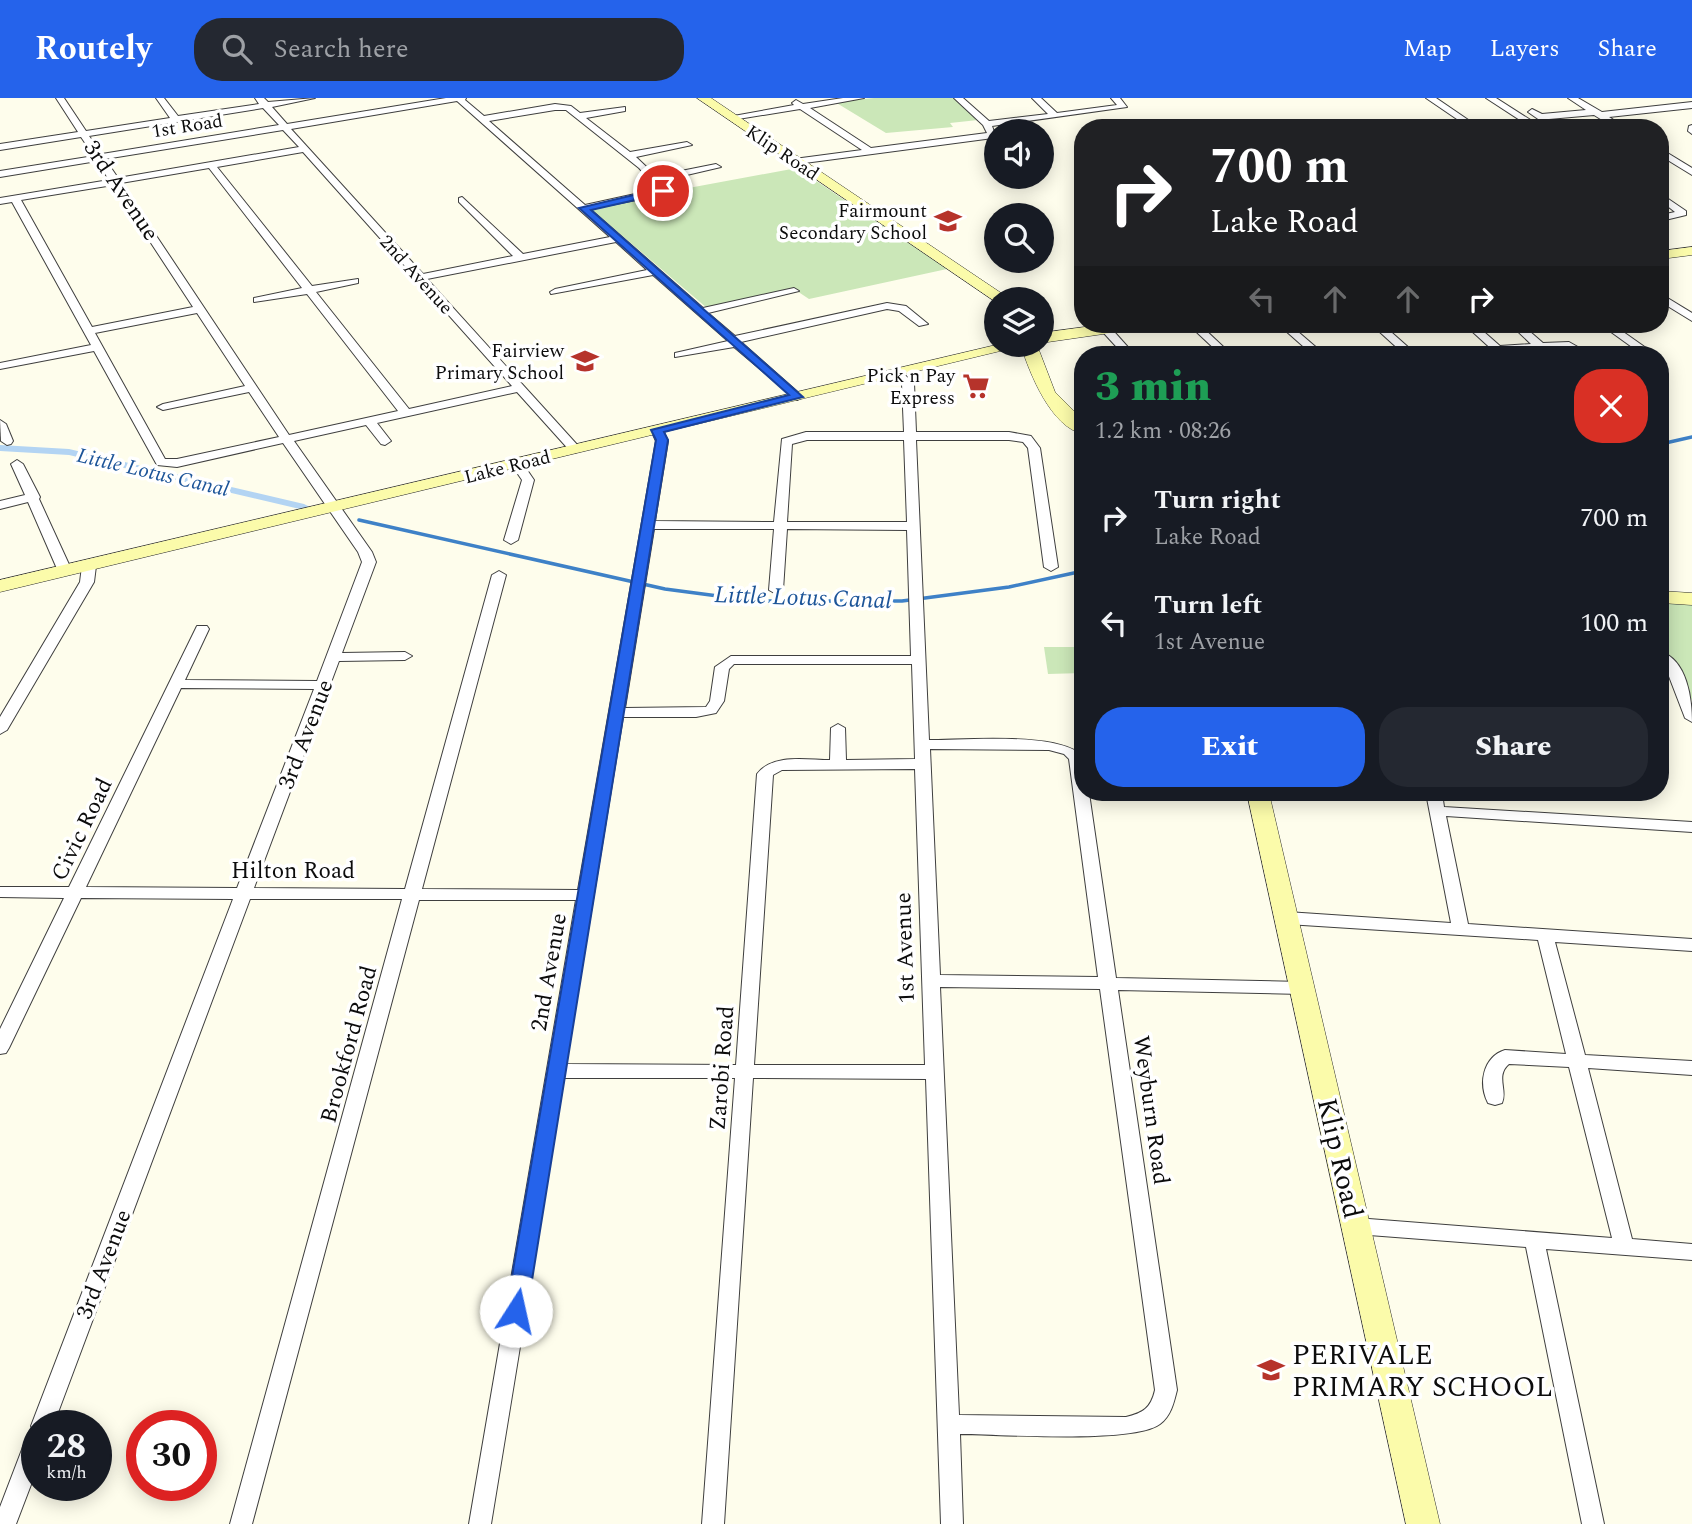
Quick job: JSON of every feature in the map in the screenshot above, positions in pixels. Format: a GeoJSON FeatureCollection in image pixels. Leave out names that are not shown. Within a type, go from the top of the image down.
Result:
{"type":"FeatureCollection","features":[{"type":"Feature","properties":{"kind":"street","name":"3rd Avenue"},"geometry":{"type":"LineString","coordinates":[[48,1410],[369,562],[365,552],[332,508],[60,98]]}},
{"type":"Feature","properties":{"kind":"street"},"geometry":{"type":"LineString","coordinates":[[160,98],[176,119]]}},
{"type":"Feature","properties":{"kind":"street"},"geometry":{"type":"LineString","coordinates":[[0,147],[176,119],[262,102],[311,98]]}},
{"type":"Feature","properties":{"kind":"street"},"geometry":{"type":"LineString","coordinates":[[460,98],[797,397]]}},
{"type":"Feature","properties":{"kind":"street","name":"1st Road"},"geometry":{"type":"LineString","coordinates":[[0,174],[460,98]]}},
{"type":"Feature","properties":{"kind":"street","name":"Klip Road"},"geometry":{"type":"LineString","coordinates":[[703,98],[984,287]]}},
{"type":"Feature","properties":{"kind":"street"},"geometry":{"type":"LineString","coordinates":[[788,98],[867,149]]}},
{"type":"Feature","properties":{"kind":"street"},"geometry":{"type":"LineString","coordinates":[[732,117],[860,98]]}},
{"type":"Feature","properties":{"kind":"street"},"geometry":{"type":"LineString","coordinates":[[958,98],[984,122]]}},
{"type":"Feature","properties":{"kind":"street"},"geometry":{"type":"LineString","coordinates":[[1037,98],[1056,116]]}},
{"type":"Feature","properties":{"kind":"street"},"geometry":{"type":"LineString","coordinates":[[1030,119],[1123,107],[1115,98]]}},
{"type":"Feature","properties":{"kind":"street"},"geometry":{"type":"LineString","coordinates":[[1430,98],[1462,119]]}},
{"type":"Feature","properties":{"kind":"street"},"geometry":{"type":"LineString","coordinates":[[1490,98],[1524,119]]}},
{"type":"Feature","properties":{"kind":"street"},"geometry":{"type":"LineString","coordinates":[[1509,98],[1545,119]]}},
{"type":"Feature","properties":{"kind":"street"},"geometry":{"type":"LineString","coordinates":[[1572,98],[1609,119]]}},
{"type":"Feature","properties":{"kind":"street","name":"2nd Avenue"},"geometry":{"type":"LineString","coordinates":[[262,102],[575,449]]}},
{"type":"Feature","properties":{"kind":"street"},"geometry":{"type":"LineString","coordinates":[[1542,117],[1692,105]]}},
{"type":"Feature","properties":{"kind":"street"},"geometry":{"type":"LineString","coordinates":[[483,119],[568,107],[629,155],[655,178],[663,189],[659,193],[583,208]]}},
{"type":"Feature","properties":{"kind":"street"},"geometry":{"type":"LineString","coordinates":[[579,116],[622,109]]}},
{"type":"Feature","properties":{"kind":"street"},"geometry":{"type":"LineString","coordinates":[[797,160],[867,149],[984,137]]}},
{"type":"Feature","properties":{"kind":"street"},"geometry":{"type":"LineString","coordinates":[[629,155],[687,145]]}},
{"type":"Feature","properties":{"kind":"street"},"geometry":{"type":"LineString","coordinates":[[0,201],[305,149]]}},
{"type":"Feature","properties":{"kind":"street"},"geometry":{"type":"LineString","coordinates":[[1669,157],[1692,172]]}},
{"type":"Feature","properties":{"kind":"street"},"geometry":{"type":"LineString","coordinates":[[211,165],[406,413]]}},
{"type":"Feature","properties":{"kind":"street"},"geometry":{"type":"LineString","coordinates":[[655,178],[716,167]]}},
{"type":"Feature","properties":{"kind":"street"},"geometry":{"type":"LineString","coordinates":[[15,198],[161,461],[177,463],[520,388]]}},
{"type":"Feature","properties":{"kind":"street"},"geometry":{"type":"LineString","coordinates":[[462,200],[521,258]]}},
{"type":"Feature","properties":{"kind":"street"},"geometry":{"type":"LineString","coordinates":[[1669,203],[1683,213],[1669,216]]}},
{"type":"Feature","properties":{"kind":"street"},"geometry":{"type":"LineString","coordinates":[[421,277],[617,239]]}},
{"type":"Feature","properties":{"kind":"street"},"geometry":{"type":"LineString","coordinates":[[1669,255],[1690,253]]}},
{"type":"Feature","properties":{"kind":"street"},"geometry":{"type":"LineString","coordinates":[[555,292],[655,272]]}},
{"type":"Feature","properties":{"kind":"street"},"geometry":{"type":"LineString","coordinates":[[258,299],[354,281]]}},
{"type":"Feature","properties":{"kind":"street"},"geometry":{"type":"LineString","coordinates":[[700,312],[794,291]]}},
{"type":"Feature","properties":{"kind":"street"},"geometry":{"type":"LineString","coordinates":[[1669,302],[1692,318]]}},
{"type":"Feature","properties":{"kind":"street"},"geometry":{"type":"LineString","coordinates":[[679,355],[884,307],[902,308],[923,324]]}},
{"type":"Feature","properties":{"kind":"street"},"geometry":{"type":"LineString","coordinates":[[90,331],[201,309]]}},
{"type":"Feature","properties":{"kind":"street"},"geometry":{"type":"LineString","coordinates":[[1054,336],[1074,333]]}},
{"type":"Feature","properties":{"kind":"street"},"geometry":{"type":"LineString","coordinates":[[1110,333],[1122,346]]}},
{"type":"Feature","properties":{"kind":"street"},"geometry":{"type":"LineString","coordinates":[[1203,333],[1217,346]]}},
{"type":"Feature","properties":{"kind":"street"},"geometry":{"type":"LineString","coordinates":[[1293,333],[1309,346]]}},
{"type":"Feature","properties":{"kind":"street"},"geometry":{"type":"LineString","coordinates":[[1386,333],[1401,346]]}},
{"type":"Feature","properties":{"kind":"street"},"geometry":{"type":"LineString","coordinates":[[1480,333],[1495,346]]}},
{"type":"Feature","properties":{"kind":"street"},"geometry":{"type":"LineString","coordinates":[[1527,333],[1544,346]]}},
{"type":"Feature","properties":{"kind":"street"},"geometry":{"type":"LineString","coordinates":[[1618,333],[1637,346]]}},
{"type":"Feature","properties":{"kind":"street"},"geometry":{"type":"LineString","coordinates":[[0,366],[96,347]]}},
{"type":"Feature","properties":{"kind":"street","name":"Lake Road"},"geometry":{"type":"LineString","coordinates":[[0,586],[984,352]]}},
{"type":"Feature","properties":{"kind":"street"},"geometry":{"type":"LineString","coordinates":[[1032,357],[1043,390],[1074,420]]}},
{"type":"Feature","properties":{"kind":"street","name":"1st Avenue"},"geometry":{"type":"LineString","coordinates":[[899,373],[908,383],[952,1524]]}},
{"type":"Feature","properties":{"kind":"street"},"geometry":{"type":"LineString","coordinates":[[163,407],[253,388]]}},
{"type":"Feature","properties":{"kind":"street"},"geometry":{"type":"LineString","coordinates":[[370,422],[385,441]]}},
{"type":"Feature","properties":{"kind":"street"},"geometry":{"type":"LineString","coordinates":[[0,424],[7,441]]}},
{"type":"Feature","properties":{"kind":"street","name":"2nd Avenue"},"geometry":{"type":"LineString","coordinates":[[480,1524],[639,583],[662,440],[657,430]]}},
{"type":"Feature","properties":{"kind":"street"},"geometry":{"type":"LineString","coordinates":[[776,590],[786,442],[806,436],[1009,436],[1027,439],[1032,443],[1051,567]]}},
{"type":"Feature","properties":{"kind":"street"},"geometry":{"type":"LineString","coordinates":[[17,464],[65,571]]}},
{"type":"Feature","properties":{"kind":"street"},"geometry":{"type":"LineString","coordinates":[[511,540],[528,480],[517,464]]}},
{"type":"Feature","properties":{"kind":"street"},"geometry":{"type":"LineString","coordinates":[[0,505],[34,497]]}},
{"type":"Feature","properties":{"kind":"street"},"geometry":{"type":"LineString","coordinates":[[648,525],[913,526]]}},
{"type":"Feature","properties":{"kind":"street"},"geometry":{"type":"LineString","coordinates":[[0,730],[87,582],[89,565]]}},
{"type":"Feature","properties":{"kind":"street","name":"Brookford Road"},"geometry":{"type":"LineString","coordinates":[[241,1524],[415,893],[499,575]]}},
{"type":"Feature","properties":{"kind":"street"},"geometry":{"type":"LineString","coordinates":[[1669,598],[1692,599]]}},
{"type":"Feature","properties":{"kind":"street","name":"Civic Road"},"geometry":{"type":"LineString","coordinates":[[0,1048],[202,629]]}},
{"type":"Feature","properties":{"kind":"street"},"geometry":{"type":"LineString","coordinates":[[334,657],[405,656]]}},
{"type":"Feature","properties":{"kind":"street"},"geometry":{"type":"LineString","coordinates":[[617,712],[696,713],[712,710],[718,701],[722,667],[731,660],[917,660]]}},
{"type":"Feature","properties":{"kind":"street"},"geometry":{"type":"LineString","coordinates":[[1669,662],[1692,718]]}},
{"type":"Feature","properties":{"kind":"street"},"geometry":{"type":"LineString","coordinates":[[177,684],[323,685]]}},
{"type":"Feature","properties":{"kind":"street"},"geometry":{"type":"LineString","coordinates":[[838,728],[838,765]]}},
{"type":"Feature","properties":{"kind":"street","name":"Weyburn Road"},"geometry":{"type":"LineString","coordinates":[[920,744],[1050,745],[1074,756]]}},
{"type":"Feature","properties":{"kind":"street","name":"Zarobi Road"},"geometry":{"type":"LineString","coordinates":[[713,1524],[765,774],[770,768],[781,765],[921,764]]}},
{"type":"Feature","properties":{"kind":"street","name":"Weyburn Road"},"geometry":{"type":"LineString","coordinates":[[947,1424],[1126,1426],[1147,1423],[1159,1414],[1164,1405],[1166,1377],[1083,801]]}},
{"type":"Feature","properties":{"kind":"street","name":"Klip Road"},"geometry":{"type":"LineString","coordinates":[[1260,801],[1423,1524]]}},
{"type":"Feature","properties":{"kind":"street"},"geometry":{"type":"LineString","coordinates":[[1436,801],[1460,929]]}},
{"type":"Feature","properties":{"kind":"street"},"geometry":{"type":"LineString","coordinates":[[1438,811],[1692,827]]}},
{"type":"Feature","properties":{"kind":"street","name":"Hilton Road"},"geometry":{"type":"LineString","coordinates":[[0,892],[586,895]]}},
{"type":"Feature","properties":{"kind":"street"},"geometry":{"type":"LineString","coordinates":[[1287,918],[1692,945]]}},
{"type":"Feature","properties":{"kind":"street"},"geometry":{"type":"LineString","coordinates":[[1545,935],[1624,1246]]}},
{"type":"Feature","properties":{"kind":"street"},"geometry":{"type":"LineString","coordinates":[[930,981],[1302,988]]}},
{"type":"Feature","properties":{"kind":"street"},"geometry":{"type":"LineString","coordinates":[[1495,1098],[1491,1078],[1493,1068],[1505,1057],[1577,1059],[1692,1068]]}},
{"type":"Feature","properties":{"kind":"street"},"geometry":{"type":"LineString","coordinates":[[556,1071],[934,1072]]}},
{"type":"Feature","properties":{"kind":"street"},"geometry":{"type":"LineString","coordinates":[[1356,1226],[1692,1252]]}},
{"type":"Feature","properties":{"kind":"street"},"geometry":{"type":"LineString","coordinates":[[1534,1239],[1593,1524]]}},
{"type":"Feature","properties":{"kind":"street"},"geometry":{"type":"LineString","coordinates":[[5,1524],[21,1482]]}},
{"type":"Feature","properties":{"kind":"green space"},"geometry":{"type":"Polygon","coordinates":[[[874,98],[955,98],[978,120],[950,123],[953,127],[886,133],[835,102],[874,98]]]}},
{"type":"Feature","properties":{"kind":"green space"},"geometry":{"type":"Polygon","coordinates":[[[797,168],[947,269],[809,299],[794,289],[707,308],[592,210],[667,192],[797,168]]]}},
{"type":"Feature","properties":{"kind":"green space"},"geometry":{"type":"Polygon","coordinates":[[[1669,604],[1692,605],[1692,701],[1677,665],[1669,659],[1669,604]]]}},
{"type":"Feature","properties":{"kind":"green space"},"geometry":{"type":"Polygon","coordinates":[[[1044,647],[1074,647],[1074,673],[1048,674],[1044,647]]]}},
{"type":"Feature","properties":{"kind":"waterway","name":"Little Lotus Canal"},"geometry":{"type":"LineString","coordinates":[[1669,442],[1692,437]]}},
{"type":"Feature","properties":{"kind":"waterway","name":"Little Lotus Canal"},"geometry":{"type":"LineString","coordinates":[[0,448],[69,452],[304,507]]}},
{"type":"Feature","properties":{"kind":"waterway","name":"Little Lotus Canal"},"geometry":{"type":"LineString","coordinates":[[359,520],[665,589],[756,601],[902,601],[1009,587],[1074,573]]}},
{"type":"Feature","properties":{"kind":"place","name":"Fairmount Secondary School"},"geometry":{"type":"Point","coordinates":[948,221]}},
{"type":"Feature","properties":{"kind":"place","name":"Fairview Primary School"},"geometry":{"type":"Point","coordinates":[585,361]}},
{"type":"Feature","properties":{"kind":"place","name":"Pick n Pay Express"},"geometry":{"type":"Point","coordinates":[976,386]}},
{"type":"Feature","properties":{"kind":"place","name":"PERIVALE PRIMARY SCHOOL"},"geometry":{"type":"Point","coordinates":[1271,1370]}},
{"type":"Feature","properties":{"kind":"route"},"geometry":{"type":"LineString","coordinates":[[516,1311],[662,440],[657,430],[797,397],[583,208],[663,191]]}}]}
